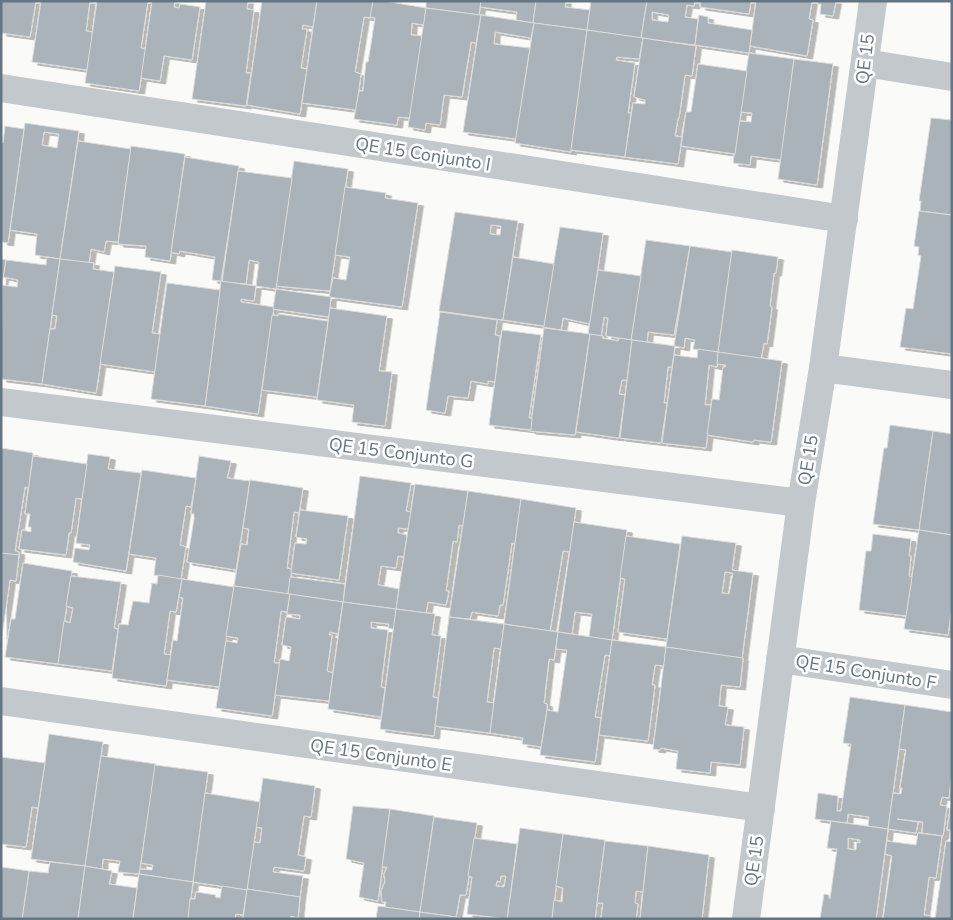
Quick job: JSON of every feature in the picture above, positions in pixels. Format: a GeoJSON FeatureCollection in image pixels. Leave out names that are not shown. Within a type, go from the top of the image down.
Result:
{"type":"FeatureCollection","features":[{"type":"Feature","properties":{"kind":"street","name":"QE 15"},"geometry":{"type":"LineString","coordinates":[[746,919],[801,503],[823,368],[873,1]]}},
{"type":"Feature","properties":{"kind":"street"},"geometry":{"type":"LineString","coordinates":[[865,63],[952,77]]}},
{"type":"Feature","properties":{"kind":"street","name":"QE 15 Conjunto I"},"geometry":{"type":"LineString","coordinates":[[1,88],[844,219]]}},
{"type":"Feature","properties":{"kind":"street"},"geometry":{"type":"LineString","coordinates":[[823,368],[952,385]]}},
{"type":"Feature","properties":{"kind":"street","name":"QE 15 Conjunto G"},"geometry":{"type":"LineString","coordinates":[[1,402],[801,503]]}},
{"type":"Feature","properties":{"kind":"street","name":"QE 15 Conjunto F"},"geometry":{"type":"LineString","coordinates":[[780,658],[952,685]]}},
{"type":"Feature","properties":{"kind":"street","name":"QE 15 Conjunto E"},"geometry":{"type":"LineString","coordinates":[[1,701],[761,808]]}},
{"type":"Feature","properties":{"kind":"building"},"geometry":{"type":"Polygon","coordinates":[[[1,1],[36,1],[30,37],[1,33],[1,1]]]}},
{"type":"Feature","properties":{"kind":"building"},"geometry":{"type":"Polygon","coordinates":[[[41,1],[90,1],[86,31],[93,32],[87,70],[32,62],[41,1]]]}},
{"type":"Feature","properties":{"kind":"building"},"geometry":{"type":"Polygon","coordinates":[[[97,1],[148,1],[141,48],[146,49],[139,91],[85,83],[97,1]]]}},
{"type":"Feature","properties":{"kind":"building"},"geometry":{"type":"Polygon","coordinates":[[[152,1],[175,1],[174,7],[179,8],[180,4],[200,7],[192,60],[164,56],[160,81],[141,78],[152,1]]]}},
{"type":"Feature","properties":{"kind":"building"},"geometry":{"type":"Polygon","coordinates":[[[206,1],[248,1],[247,9],[254,10],[246,73],[251,73],[246,106],[192,99],[206,1]]]}},
{"type":"Feature","properties":{"kind":"building"},"geometry":{"type":"Polygon","coordinates":[[[262,1],[317,1],[313,27],[303,25],[302,29],[307,29],[301,68],[307,69],[300,114],[247,105],[262,1]]]}},
{"type":"Feature","properties":{"kind":"building"},"geometry":{"type":"Polygon","coordinates":[[[317,1],[373,1],[371,18],[364,17],[355,72],[361,74],[356,110],[302,103],[317,1]]]}},
{"type":"Feature","properties":{"kind":"building"},"geometry":{"type":"Polygon","coordinates":[[[373,1],[426,8],[424,25],[412,23],[411,35],[422,36],[410,118],[398,117],[397,125],[354,119],[359,91],[363,91],[366,62],[368,62],[371,44],[375,18],[370,17],[373,1]]]}},
{"type":"Feature","properties":{"kind":"building"},"geometry":{"type":"Polygon","coordinates":[[[426,1],[481,1],[479,15],[426,8],[426,1]]]}},
{"type":"Feature","properties":{"kind":"building"},"geometry":{"type":"Polygon","coordinates":[[[481,1],[536,1],[533,23],[516,20],[517,12],[480,7],[481,1]]]}},
{"type":"Feature","properties":{"kind":"building"},"geometry":{"type":"Polygon","coordinates":[[[536,1],[566,1],[565,7],[590,10],[587,30],[533,23],[536,1]]]}},
{"type":"Feature","properties":{"kind":"building"},"geometry":{"type":"Polygon","coordinates":[[[591,1],[647,1],[641,38],[587,30],[591,1]]]}},
{"type":"Feature","properties":{"kind":"building"},"geometry":{"type":"Polygon","coordinates":[[[647,1],[695,1],[694,6],[687,5],[685,17],[698,19],[695,45],[641,38],[647,1]],[[652,12],[652,20],[668,22],[669,15],[652,12]]]}},
{"type":"Feature","properties":{"kind":"building"},"geometry":{"type":"Polygon","coordinates":[[[701,1],[751,1],[749,14],[700,7],[701,1]]]}},
{"type":"Feature","properties":{"kind":"building"},"geometry":{"type":"Polygon","coordinates":[[[756,1],[812,1],[809,19],[813,20],[807,56],[750,46],[756,1]]]}},
{"type":"Feature","properties":{"kind":"building"},"geometry":{"type":"Polygon","coordinates":[[[818,1],[836,1],[833,16],[820,14],[821,4],[818,4],[818,1]]]}},
{"type":"Feature","properties":{"kind":"building"},"geometry":{"type":"Polygon","coordinates":[[[426,8],[481,15],[476,43],[471,42],[462,97],[444,95],[440,125],[426,123],[425,130],[408,127],[426,8]]]}},
{"type":"Feature","properties":{"kind":"building"},"geometry":{"type":"Polygon","coordinates":[[[481,15],[534,23],[531,38],[495,32],[494,44],[530,48],[516,139],[463,132],[481,15]]]}},
{"type":"Feature","properties":{"kind":"building"},"geometry":{"type":"Polygon","coordinates":[[[699,15],[708,17],[708,23],[752,30],[749,53],[695,45],[699,15]]]}},
{"type":"Feature","properties":{"kind":"building"},"geometry":{"type":"Polygon","coordinates":[[[534,23],[587,30],[571,152],[515,143],[534,23]]]}},
{"type":"Feature","properties":{"kind":"building"},"geometry":{"type":"Polygon","coordinates":[[[587,30],[643,38],[639,59],[617,57],[616,60],[635,63],[628,113],[631,113],[625,157],[571,150],[587,30]]]}},
{"type":"Feature","properties":{"kind":"building"},"geometry":{"type":"Polygon","coordinates":[[[643,38],[696,46],[692,76],[685,75],[675,136],[682,137],[678,164],[625,157],[633,103],[645,104],[645,100],[634,97],[643,38]]]}},
{"type":"Feature","properties":{"kind":"building"},"geometry":{"type":"Polygon","coordinates":[[[749,53],[794,59],[781,160],[751,156],[750,165],[733,163],[739,121],[751,122],[752,113],[740,112],[749,53]]]}},
{"type":"Feature","properties":{"kind":"building"},"geometry":{"type":"Polygon","coordinates":[[[794,59],[833,64],[817,185],[778,179],[794,59]]]}},
{"type":"Feature","properties":{"kind":"building"},"geometry":{"type":"Polygon","coordinates":[[[698,64],[747,71],[735,154],[681,146],[686,112],[691,112],[698,64]]]}},
{"type":"Feature","properties":{"kind":"building"},"geometry":{"type":"Polygon","coordinates":[[[931,118],[952,120],[952,215],[920,211],[921,201],[919,201],[931,118]]]}},
{"type":"Feature","properties":{"kind":"building"},"geometry":{"type":"Polygon","coordinates":[[[25,123],[79,131],[60,259],[35,255],[37,234],[10,230],[25,123]],[[44,132],[42,145],[57,148],[59,134],[44,132]]]}},
{"type":"Feature","properties":{"kind":"building"},"geometry":{"type":"Polygon","coordinates":[[[5,126],[24,129],[8,243],[1,240],[1,143],[3,143],[5,126]]]}},
{"type":"Feature","properties":{"kind":"building"},"geometry":{"type":"Polygon","coordinates":[[[78,141],[131,149],[118,242],[106,241],[104,252],[91,249],[89,263],[60,259],[78,141]]]}},
{"type":"Feature","properties":{"kind":"building"},"geometry":{"type":"Polygon","coordinates":[[[131,146],[185,154],[170,261],[145,257],[146,246],[118,244],[131,146]]]}},
{"type":"Feature","properties":{"kind":"building"},"geometry":{"type":"Polygon","coordinates":[[[185,157],[239,166],[221,281],[212,280],[215,257],[180,251],[179,254],[171,252],[185,157]]]}},
{"type":"Feature","properties":{"kind":"building"},"geometry":{"type":"Polygon","coordinates":[[[294,161],[348,169],[330,291],[276,286],[294,161]]]}},
{"type":"Feature","properties":{"kind":"building"},"geometry":{"type":"Polygon","coordinates":[[[238,171],[292,178],[276,289],[256,286],[259,262],[249,260],[246,284],[222,282],[238,171]]]}},
{"type":"Feature","properties":{"kind":"building"},"geometry":{"type":"Polygon","coordinates":[[[345,187],[386,193],[385,198],[418,203],[402,307],[329,297],[333,278],[346,280],[350,257],[335,255],[345,187]]]}},
{"type":"Feature","properties":{"kind":"building"},"geometry":{"type":"Polygon","coordinates":[[[919,211],[952,215],[952,354],[900,347],[906,308],[913,309],[921,256],[918,255],[919,247],[914,246],[919,211]]]}},
{"type":"Feature","properties":{"kind":"building"},"geometry":{"type":"Polygon","coordinates":[[[455,212],[518,221],[503,320],[439,311],[455,212]],[[491,225],[490,234],[500,235],[501,226],[491,225]]]}},
{"type":"Feature","properties":{"kind":"building"},"geometry":{"type":"Polygon","coordinates":[[[560,227],[603,233],[590,324],[563,318],[561,330],[543,327],[560,227]]]}},
{"type":"Feature","properties":{"kind":"building"},"geometry":{"type":"Polygon","coordinates":[[[646,240],[690,246],[674,335],[648,332],[647,342],[631,340],[646,240]]]}},
{"type":"Feature","properties":{"kind":"building"},"geometry":{"type":"Polygon","coordinates":[[[690,246],[732,252],[718,352],[693,349],[695,340],[685,338],[684,348],[674,346],[690,246]]]}},
{"type":"Feature","properties":{"kind":"building"},"geometry":{"type":"Polygon","coordinates":[[[732,250],[778,257],[776,273],[774,273],[767,344],[764,343],[761,359],[718,352],[732,250]]]}},
{"type":"Feature","properties":{"kind":"building"},"geometry":{"type":"Polygon","coordinates":[[[47,257],[60,259],[42,384],[1,379],[2,285],[17,287],[18,280],[3,277],[6,260],[46,265],[47,257]]]}},
{"type":"Feature","properties":{"kind":"building"},"geometry":{"type":"Polygon","coordinates":[[[513,257],[554,264],[544,326],[503,320],[513,257]]]}},
{"type":"Feature","properties":{"kind":"building"},"geometry":{"type":"Polygon","coordinates":[[[1,259],[6,260],[1,291],[1,259]]]}},
{"type":"Feature","properties":{"kind":"building"},"geometry":{"type":"Polygon","coordinates":[[[60,259],[94,263],[93,269],[114,272],[96,393],[42,384],[50,329],[55,329],[57,316],[52,315],[60,259]]]}},
{"type":"Feature","properties":{"kind":"building"},"geometry":{"type":"Polygon","coordinates":[[[115,266],[161,272],[152,333],[160,334],[155,372],[100,364],[115,266]]]}},
{"type":"Feature","properties":{"kind":"building"},"geometry":{"type":"Polygon","coordinates":[[[598,270],[641,276],[631,340],[606,336],[608,318],[604,317],[601,336],[588,334],[598,270]]]}},
{"type":"Feature","properties":{"kind":"building"},"geometry":{"type":"Polygon","coordinates":[[[221,281],[256,286],[254,301],[241,299],[241,302],[274,307],[258,414],[205,406],[221,281]]]}},
{"type":"Feature","properties":{"kind":"building"},"geometry":{"type":"Polygon","coordinates":[[[167,283],[220,290],[205,406],[151,399],[167,283]]]}},
{"type":"Feature","properties":{"kind":"building"},"geometry":{"type":"Polygon","coordinates":[[[276,289],[331,297],[329,317],[273,309],[276,289]]]}},
{"type":"Feature","properties":{"kind":"building"},"geometry":{"type":"Polygon","coordinates":[[[330,308],[387,316],[379,371],[392,372],[385,426],[352,422],[354,405],[317,400],[330,308]]]}},
{"type":"Feature","properties":{"kind":"building"},"geometry":{"type":"Polygon","coordinates":[[[440,312],[497,320],[495,335],[500,336],[495,382],[488,381],[488,384],[471,381],[468,398],[448,396],[445,413],[426,410],[440,312]]]}},
{"type":"Feature","properties":{"kind":"building"},"geometry":{"type":"Polygon","coordinates":[[[278,314],[328,321],[317,397],[262,390],[272,315],[278,316],[278,314]]]}},
{"type":"Feature","properties":{"kind":"building"},"geometry":{"type":"Polygon","coordinates":[[[544,328],[590,334],[575,435],[530,431],[544,328]]]}},
{"type":"Feature","properties":{"kind":"building"},"geometry":{"type":"Polygon","coordinates":[[[502,330],[541,335],[529,418],[532,418],[531,430],[489,425],[502,330]]]}},
{"type":"Feature","properties":{"kind":"building"},"geometry":{"type":"Polygon","coordinates":[[[590,334],[618,341],[619,338],[632,340],[627,380],[622,380],[619,394],[625,395],[619,438],[576,432],[590,334]]]}},
{"type":"Feature","properties":{"kind":"building"},"geometry":{"type":"Polygon","coordinates":[[[632,340],[675,346],[672,367],[668,367],[664,403],[667,403],[661,443],[620,438],[632,340]]]}},
{"type":"Feature","properties":{"kind":"building"},"geometry":{"type":"Polygon","coordinates":[[[698,349],[718,352],[717,367],[709,365],[705,405],[711,405],[706,448],[662,443],[674,355],[697,358],[698,349]]]}},
{"type":"Feature","properties":{"kind":"building"},"geometry":{"type":"Polygon","coordinates":[[[718,352],[782,361],[771,442],[754,440],[753,442],[707,435],[712,399],[719,400],[723,367],[726,365],[717,364],[718,352]]]}},
{"type":"Feature","properties":{"kind":"building"},"geometry":{"type":"Polygon","coordinates":[[[890,425],[933,431],[919,530],[873,524],[884,448],[887,448],[890,425]]]}},
{"type":"Feature","properties":{"kind":"building"},"geometry":{"type":"Polygon","coordinates":[[[933,431],[952,434],[952,535],[919,530],[933,431]]]}},
{"type":"Feature","properties":{"kind":"building"},"geometry":{"type":"Polygon","coordinates":[[[1,448],[33,453],[29,488],[25,487],[15,551],[19,552],[19,556],[1,553],[1,448]]]}},
{"type":"Feature","properties":{"kind":"building"},"geometry":{"type":"Polygon","coordinates":[[[88,454],[110,457],[108,469],[141,473],[126,571],[73,562],[75,548],[89,550],[90,545],[76,543],[88,454]]]}},
{"type":"Feature","properties":{"kind":"building"},"geometry":{"type":"Polygon","coordinates":[[[33,456],[87,464],[82,499],[76,498],[66,555],[19,549],[22,530],[31,532],[31,527],[28,527],[30,514],[25,514],[33,456]]]}},
{"type":"Feature","properties":{"kind":"building"},"geometry":{"type":"Polygon","coordinates":[[[199,456],[231,461],[227,478],[250,481],[236,570],[187,562],[194,519],[194,514],[191,514],[199,456]]]}},
{"type":"Feature","properties":{"kind":"building"},"geometry":{"type":"Polygon","coordinates":[[[142,470],[196,478],[191,507],[186,506],[180,545],[186,547],[181,579],[154,575],[156,558],[129,554],[142,470]]]}},
{"type":"Feature","properties":{"kind":"building"},"geometry":{"type":"Polygon","coordinates":[[[360,476],[411,483],[406,511],[411,512],[408,529],[398,528],[398,533],[407,535],[404,557],[398,556],[396,568],[381,566],[378,585],[399,589],[396,609],[343,602],[360,476]]]}},
{"type":"Feature","properties":{"kind":"building"},"geometry":{"type":"Polygon","coordinates":[[[250,480],[303,488],[299,513],[294,512],[287,568],[292,569],[288,594],[234,586],[241,544],[247,545],[249,529],[243,528],[250,480]]]}},
{"type":"Feature","properties":{"kind":"building"},"geometry":{"type":"Polygon","coordinates":[[[415,484],[468,491],[463,526],[459,525],[457,542],[453,541],[446,591],[449,591],[446,605],[428,602],[426,613],[396,609],[415,484]]]}},
{"type":"Feature","properties":{"kind":"building"},"geometry":{"type":"Polygon","coordinates":[[[468,491],[521,499],[515,544],[512,543],[503,605],[500,605],[498,616],[472,612],[470,619],[449,617],[468,491]]]}},
{"type":"Feature","properties":{"kind":"building"},"geometry":{"type":"Polygon","coordinates":[[[521,499],[576,508],[570,552],[563,551],[550,631],[504,624],[521,499]]]}},
{"type":"Feature","properties":{"kind":"building"},"geometry":{"type":"Polygon","coordinates":[[[300,510],[348,516],[339,580],[291,573],[295,543],[306,544],[307,539],[296,537],[300,510]]]}},
{"type":"Feature","properties":{"kind":"building"},"geometry":{"type":"Polygon","coordinates":[[[574,522],[627,530],[612,640],[589,637],[592,614],[575,612],[572,634],[558,632],[574,522]]]}},
{"type":"Feature","properties":{"kind":"building"},"geometry":{"type":"Polygon","coordinates":[[[919,530],[952,535],[952,607],[948,635],[904,629],[919,530]]]}},
{"type":"Feature","properties":{"kind":"building"},"geometry":{"type":"Polygon","coordinates":[[[873,534],[911,539],[909,576],[912,577],[906,616],[859,610],[866,551],[871,551],[873,534]]]}},
{"type":"Feature","properties":{"kind":"building"},"geometry":{"type":"Polygon","coordinates":[[[626,536],[680,544],[667,639],[618,632],[625,579],[620,578],[626,536]]]}},
{"type":"Feature","properties":{"kind":"building"},"geometry":{"type":"Polygon","coordinates":[[[682,536],[736,543],[732,570],[753,573],[742,658],[666,647],[682,536]],[[725,572],[722,593],[729,594],[733,573],[725,572]]]}},
{"type":"Feature","properties":{"kind":"building"},"geometry":{"type":"Polygon","coordinates":[[[1,553],[19,555],[16,581],[10,580],[2,636],[1,553]]]}},
{"type":"Feature","properties":{"kind":"building"},"geometry":{"type":"Polygon","coordinates":[[[23,563],[72,571],[58,664],[5,657],[11,619],[15,619],[23,563]]]}},
{"type":"Feature","properties":{"kind":"building"},"geometry":{"type":"Polygon","coordinates":[[[158,575],[182,579],[176,612],[170,611],[164,654],[171,655],[166,686],[112,678],[119,624],[128,625],[133,601],[149,603],[152,583],[157,584],[158,575]]]}},
{"type":"Feature","properties":{"kind":"building"},"geometry":{"type":"Polygon","coordinates":[[[71,576],[121,582],[114,628],[118,629],[112,671],[58,664],[64,621],[70,623],[73,608],[66,606],[71,576]]]}},
{"type":"Feature","properties":{"kind":"building"},"geometry":{"type":"Polygon","coordinates":[[[290,577],[345,584],[343,602],[288,594],[290,577]]]}},
{"type":"Feature","properties":{"kind":"building"},"geometry":{"type":"Polygon","coordinates":[[[182,579],[234,587],[219,687],[167,680],[173,640],[177,641],[183,598],[179,597],[182,579]]]}},
{"type":"Feature","properties":{"kind":"building"},"geometry":{"type":"Polygon","coordinates":[[[234,586],[290,594],[287,612],[281,611],[274,663],[280,663],[272,716],[216,708],[226,641],[237,643],[238,638],[226,636],[234,586]]]}},
{"type":"Feature","properties":{"kind":"building"},"geometry":{"type":"Polygon","coordinates":[[[290,594],[343,602],[338,634],[330,632],[329,635],[332,635],[327,671],[333,673],[329,701],[275,695],[280,659],[289,661],[291,647],[282,645],[286,617],[300,619],[300,615],[287,614],[290,594]]]}},
{"type":"Feature","properties":{"kind":"building"},"geometry":{"type":"Polygon","coordinates":[[[343,602],[396,609],[394,629],[388,628],[389,624],[371,622],[371,628],[388,630],[381,687],[385,688],[381,717],[328,709],[343,602]]]}},
{"type":"Feature","properties":{"kind":"building"},"geometry":{"type":"Polygon","coordinates":[[[396,609],[435,614],[432,635],[441,636],[433,697],[438,698],[434,736],[380,729],[396,609]]]}},
{"type":"Feature","properties":{"kind":"building"},"geometry":{"type":"Polygon","coordinates":[[[449,617],[504,624],[501,649],[494,648],[487,702],[494,703],[490,733],[435,726],[449,617]]]}},
{"type":"Feature","properties":{"kind":"building"},"geometry":{"type":"Polygon","coordinates":[[[504,624],[558,632],[554,660],[549,659],[544,703],[547,704],[547,710],[541,747],[522,744],[523,738],[490,733],[504,624]]]}},
{"type":"Feature","properties":{"kind":"building"},"geometry":{"type":"Polygon","coordinates":[[[558,632],[612,640],[610,656],[605,655],[595,717],[601,718],[595,762],[540,755],[547,710],[558,712],[567,650],[556,649],[558,632]]]}},
{"type":"Feature","properties":{"kind":"building"},"geometry":{"type":"Polygon","coordinates":[[[612,640],[666,647],[664,666],[655,665],[652,685],[655,685],[648,741],[599,735],[612,640]]]}},
{"type":"Feature","properties":{"kind":"building"},"geometry":{"type":"Polygon","coordinates":[[[666,647],[743,658],[740,687],[721,685],[719,706],[728,707],[725,725],[744,727],[740,765],[711,762],[710,773],[676,769],[678,751],[661,748],[660,750],[653,749],[666,647]]]}},
{"type":"Feature","properties":{"kind":"building"},"geometry":{"type":"Polygon","coordinates":[[[850,697],[905,705],[888,829],[868,826],[869,817],[848,814],[847,823],[815,819],[818,793],[838,796],[837,811],[841,811],[851,744],[843,743],[850,697]]]}},
{"type":"Feature","properties":{"kind":"building"},"geometry":{"type":"Polygon","coordinates":[[[905,705],[952,712],[952,770],[949,798],[942,797],[940,805],[947,806],[943,836],[922,833],[923,822],[897,819],[918,822],[916,833],[888,829],[893,793],[901,794],[902,788],[900,788],[906,750],[899,749],[905,705]]]}},
{"type":"Feature","properties":{"kind":"building"},"geometry":{"type":"Polygon","coordinates":[[[49,734],[103,742],[85,866],[31,859],[49,734]]]}},
{"type":"Feature","properties":{"kind":"building"},"geometry":{"type":"Polygon","coordinates":[[[101,756],[156,764],[139,874],[118,872],[120,861],[103,859],[102,869],[85,866],[101,756]]]}},
{"type":"Feature","properties":{"kind":"building"},"geometry":{"type":"Polygon","coordinates":[[[1,757],[45,763],[38,808],[32,807],[26,847],[1,844],[1,757]]]}},
{"type":"Feature","properties":{"kind":"building"},"geometry":{"type":"Polygon","coordinates":[[[155,765],[208,772],[193,882],[139,874],[140,869],[152,870],[153,865],[141,863],[155,765]]]}},
{"type":"Feature","properties":{"kind":"building"},"geometry":{"type":"Polygon","coordinates":[[[263,778],[315,786],[311,817],[304,816],[298,855],[306,857],[304,871],[274,867],[273,872],[303,876],[300,897],[247,889],[254,842],[260,843],[262,828],[256,827],[263,778]]]}},
{"type":"Feature","properties":{"kind":"building"},"geometry":{"type":"Polygon","coordinates":[[[205,793],[260,802],[247,890],[193,882],[205,793]]]}},
{"type":"Feature","properties":{"kind":"building"},"geometry":{"type":"Polygon","coordinates":[[[952,797],[952,830],[947,830],[952,797]]]}},
{"type":"Feature","properties":{"kind":"building"},"geometry":{"type":"Polygon","coordinates":[[[353,806],[390,809],[378,901],[359,897],[364,863],[346,859],[353,806]]]}},
{"type":"Feature","properties":{"kind":"building"},"geometry":{"type":"Polygon","coordinates":[[[390,809],[434,816],[420,912],[385,907],[386,902],[382,902],[381,891],[385,882],[384,874],[387,867],[382,867],[390,809]]]}},
{"type":"Feature","properties":{"kind":"building"},"geometry":{"type":"Polygon","coordinates":[[[434,817],[477,823],[466,895],[460,895],[456,917],[420,912],[434,817]]]}},
{"type":"Feature","properties":{"kind":"building"},"geometry":{"type":"Polygon","coordinates":[[[831,821],[888,829],[876,919],[820,919],[824,894],[829,895],[830,899],[837,849],[827,848],[831,821]],[[848,838],[848,849],[856,850],[857,842],[860,843],[860,840],[848,838]]]}},
{"type":"Feature","properties":{"kind":"building"},"geometry":{"type":"Polygon","coordinates":[[[520,828],[563,834],[552,919],[507,919],[520,828]]]}},
{"type":"Feature","properties":{"kind":"building"},"geometry":{"type":"Polygon","coordinates":[[[918,833],[942,836],[936,878],[929,877],[924,915],[931,916],[930,919],[883,919],[892,856],[885,854],[887,841],[916,845],[918,833]]]}},
{"type":"Feature","properties":{"kind":"building"},"geometry":{"type":"Polygon","coordinates":[[[563,834],[605,840],[595,919],[552,919],[554,900],[562,902],[563,888],[556,886],[563,834]]]}},
{"type":"Feature","properties":{"kind":"building"},"geometry":{"type":"Polygon","coordinates":[[[474,838],[517,844],[507,919],[467,914],[472,877],[468,876],[474,838]],[[501,876],[500,882],[497,881],[496,886],[504,887],[506,876],[501,876]]]}},
{"type":"Feature","properties":{"kind":"building"},"geometry":{"type":"Polygon","coordinates":[[[605,841],[648,846],[643,892],[636,891],[635,903],[638,904],[636,919],[601,919],[603,903],[597,903],[605,841]]]}},
{"type":"Feature","properties":{"kind":"building"},"geometry":{"type":"Polygon","coordinates":[[[946,841],[952,842],[952,919],[935,919],[946,841]]]}},
{"type":"Feature","properties":{"kind":"building"},"geometry":{"type":"Polygon","coordinates":[[[648,846],[709,855],[702,919],[640,919],[648,846]]]}},
{"type":"Feature","properties":{"kind":"building"},"geometry":{"type":"Polygon","coordinates":[[[50,862],[85,866],[78,919],[22,919],[29,871],[48,873],[50,862]]]}},
{"type":"Feature","properties":{"kind":"building"},"geometry":{"type":"Polygon","coordinates":[[[85,866],[112,871],[109,884],[137,888],[133,919],[78,919],[85,866]]]}},
{"type":"Feature","properties":{"kind":"building"},"geometry":{"type":"Polygon","coordinates":[[[1,867],[29,871],[22,919],[1,919],[1,867]]]}},
{"type":"Feature","properties":{"kind":"building"},"geometry":{"type":"Polygon","coordinates":[[[139,874],[193,882],[188,919],[133,919],[139,874]]]}},
{"type":"Feature","properties":{"kind":"building"},"geometry":{"type":"Polygon","coordinates":[[[222,886],[247,890],[243,915],[236,914],[235,919],[188,919],[190,899],[195,899],[196,892],[216,895],[215,897],[220,898],[222,886]]]}},
{"type":"Feature","properties":{"kind":"building"},"geometry":{"type":"Polygon","coordinates":[[[247,889],[300,897],[298,918],[291,916],[291,919],[243,919],[247,889]]]}},
{"type":"Feature","properties":{"kind":"building"},"geometry":{"type":"Polygon","coordinates":[[[378,906],[420,912],[419,919],[376,919],[378,906]]]}},
{"type":"Feature","properties":{"kind":"building"},"geometry":{"type":"Polygon","coordinates":[[[420,912],[456,917],[462,919],[419,919],[420,912]]]}}]}
